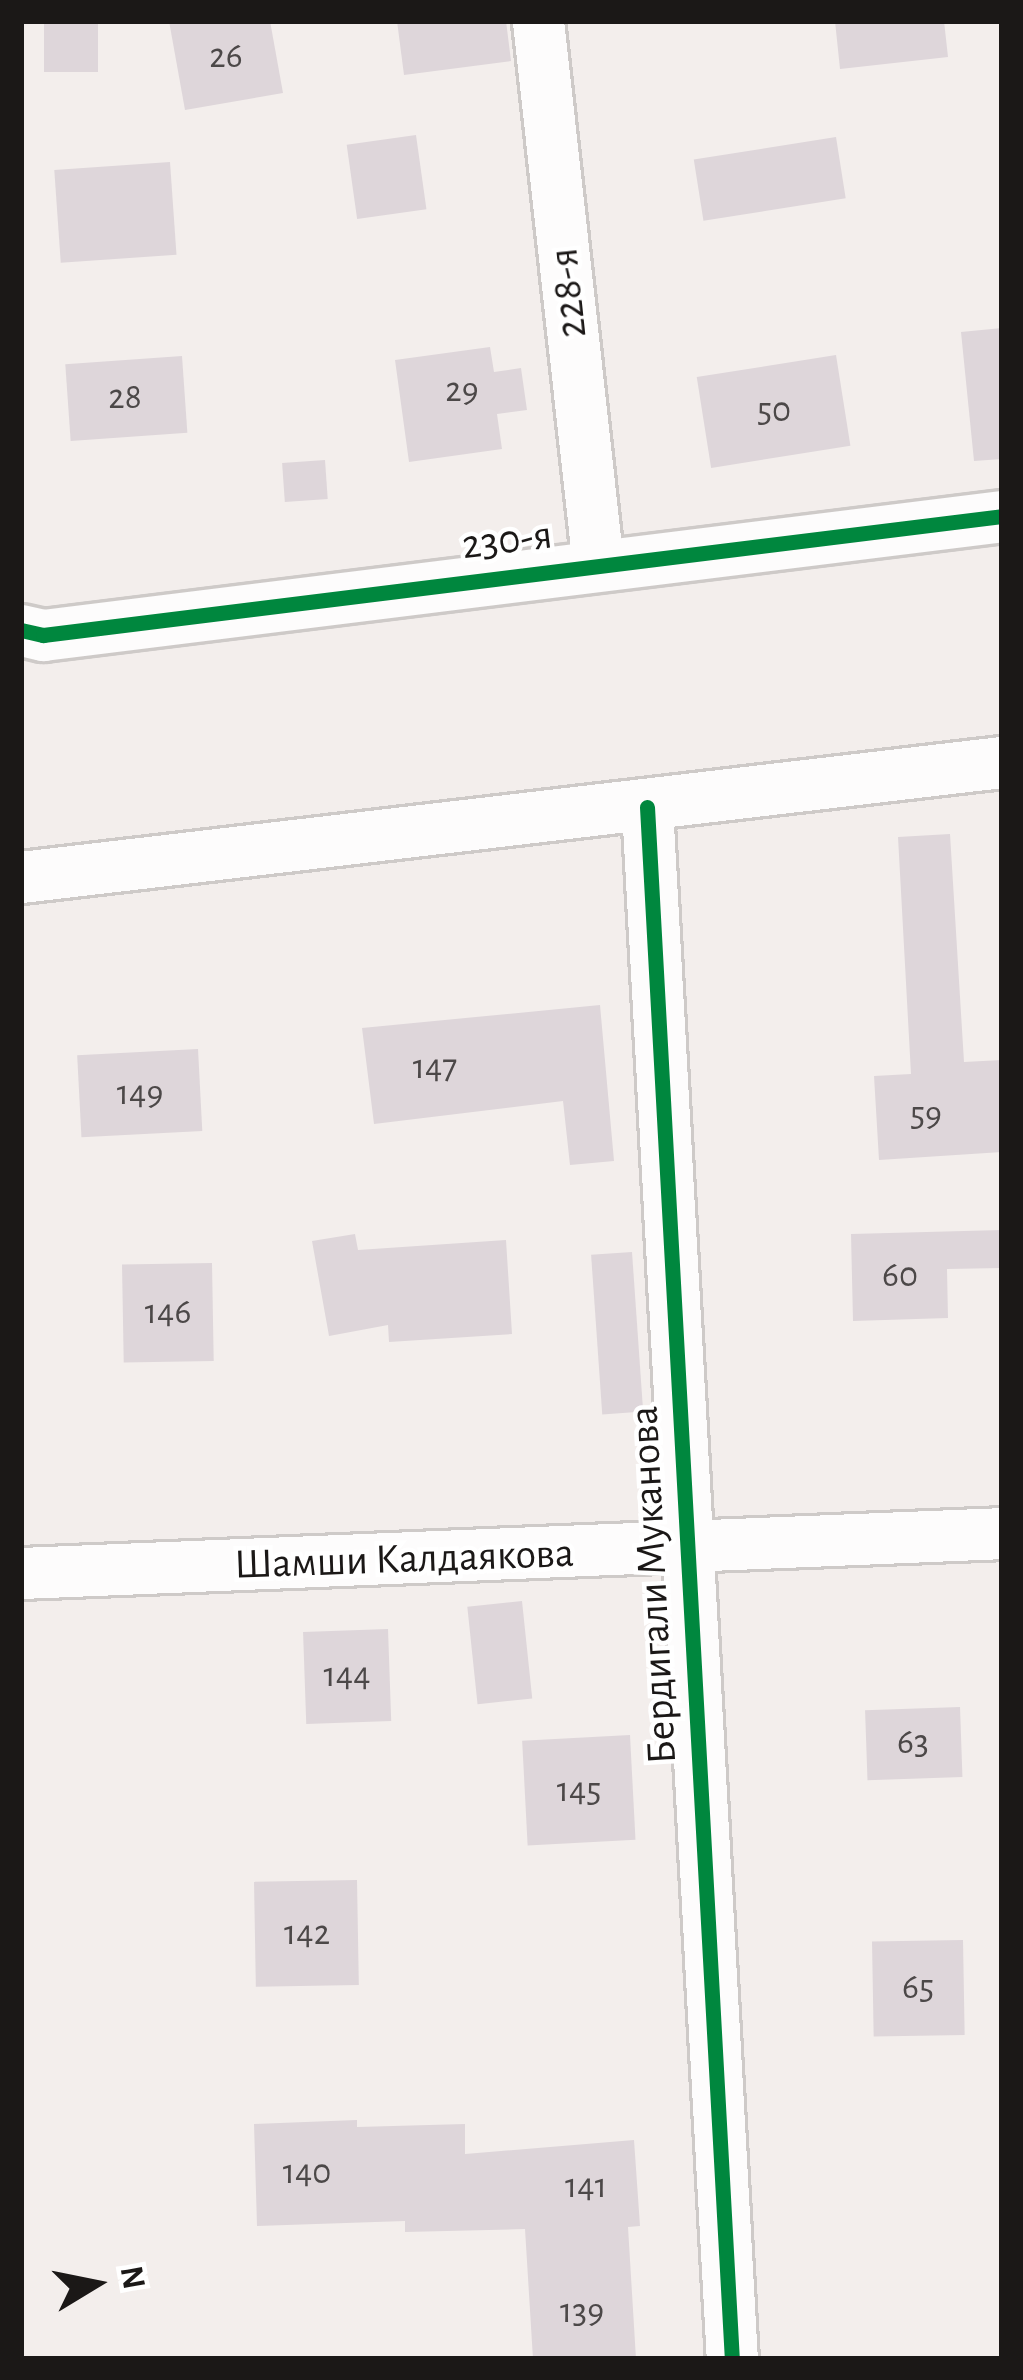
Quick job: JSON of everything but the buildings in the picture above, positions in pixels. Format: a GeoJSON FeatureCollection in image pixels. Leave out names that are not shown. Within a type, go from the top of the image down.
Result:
{"type":"FeatureCollection","features":[{"type":"Feature","properties":{"kind":"street","name":"228-я"},"geometry":{"type":"LineString","coordinates":[[538,21],[598,565]]}},
{"type":"Feature","properties":{"kind":"street","name":"230-я"},"geometry":{"type":"LineString","coordinates":[[21,630],[44,635],[1002,516]]}},
{"type":"Feature","properties":{"kind":"street"},"geometry":{"type":"LineString","coordinates":[[21,877],[1002,762]]}},
{"type":"Feature","properties":{"kind":"street","name":"Бердигали Муканова"},"geometry":{"type":"LineString","coordinates":[[646,807],[732,2359]]}},
{"type":"Feature","properties":{"kind":"street","name":"Шамши Калдаякова"},"geometry":{"type":"LineString","coordinates":[[21,1573],[1002,1533]]}},
{"type":"Feature","properties":{"kind":"cycle path"},"geometry":{"type":"LineString","coordinates":[[21,630],[43,635],[1002,516]]}},
{"type":"Feature","properties":{"kind":"cycle path"},"geometry":{"type":"LineString","coordinates":[[647,807],[732,2359]]}}]}
